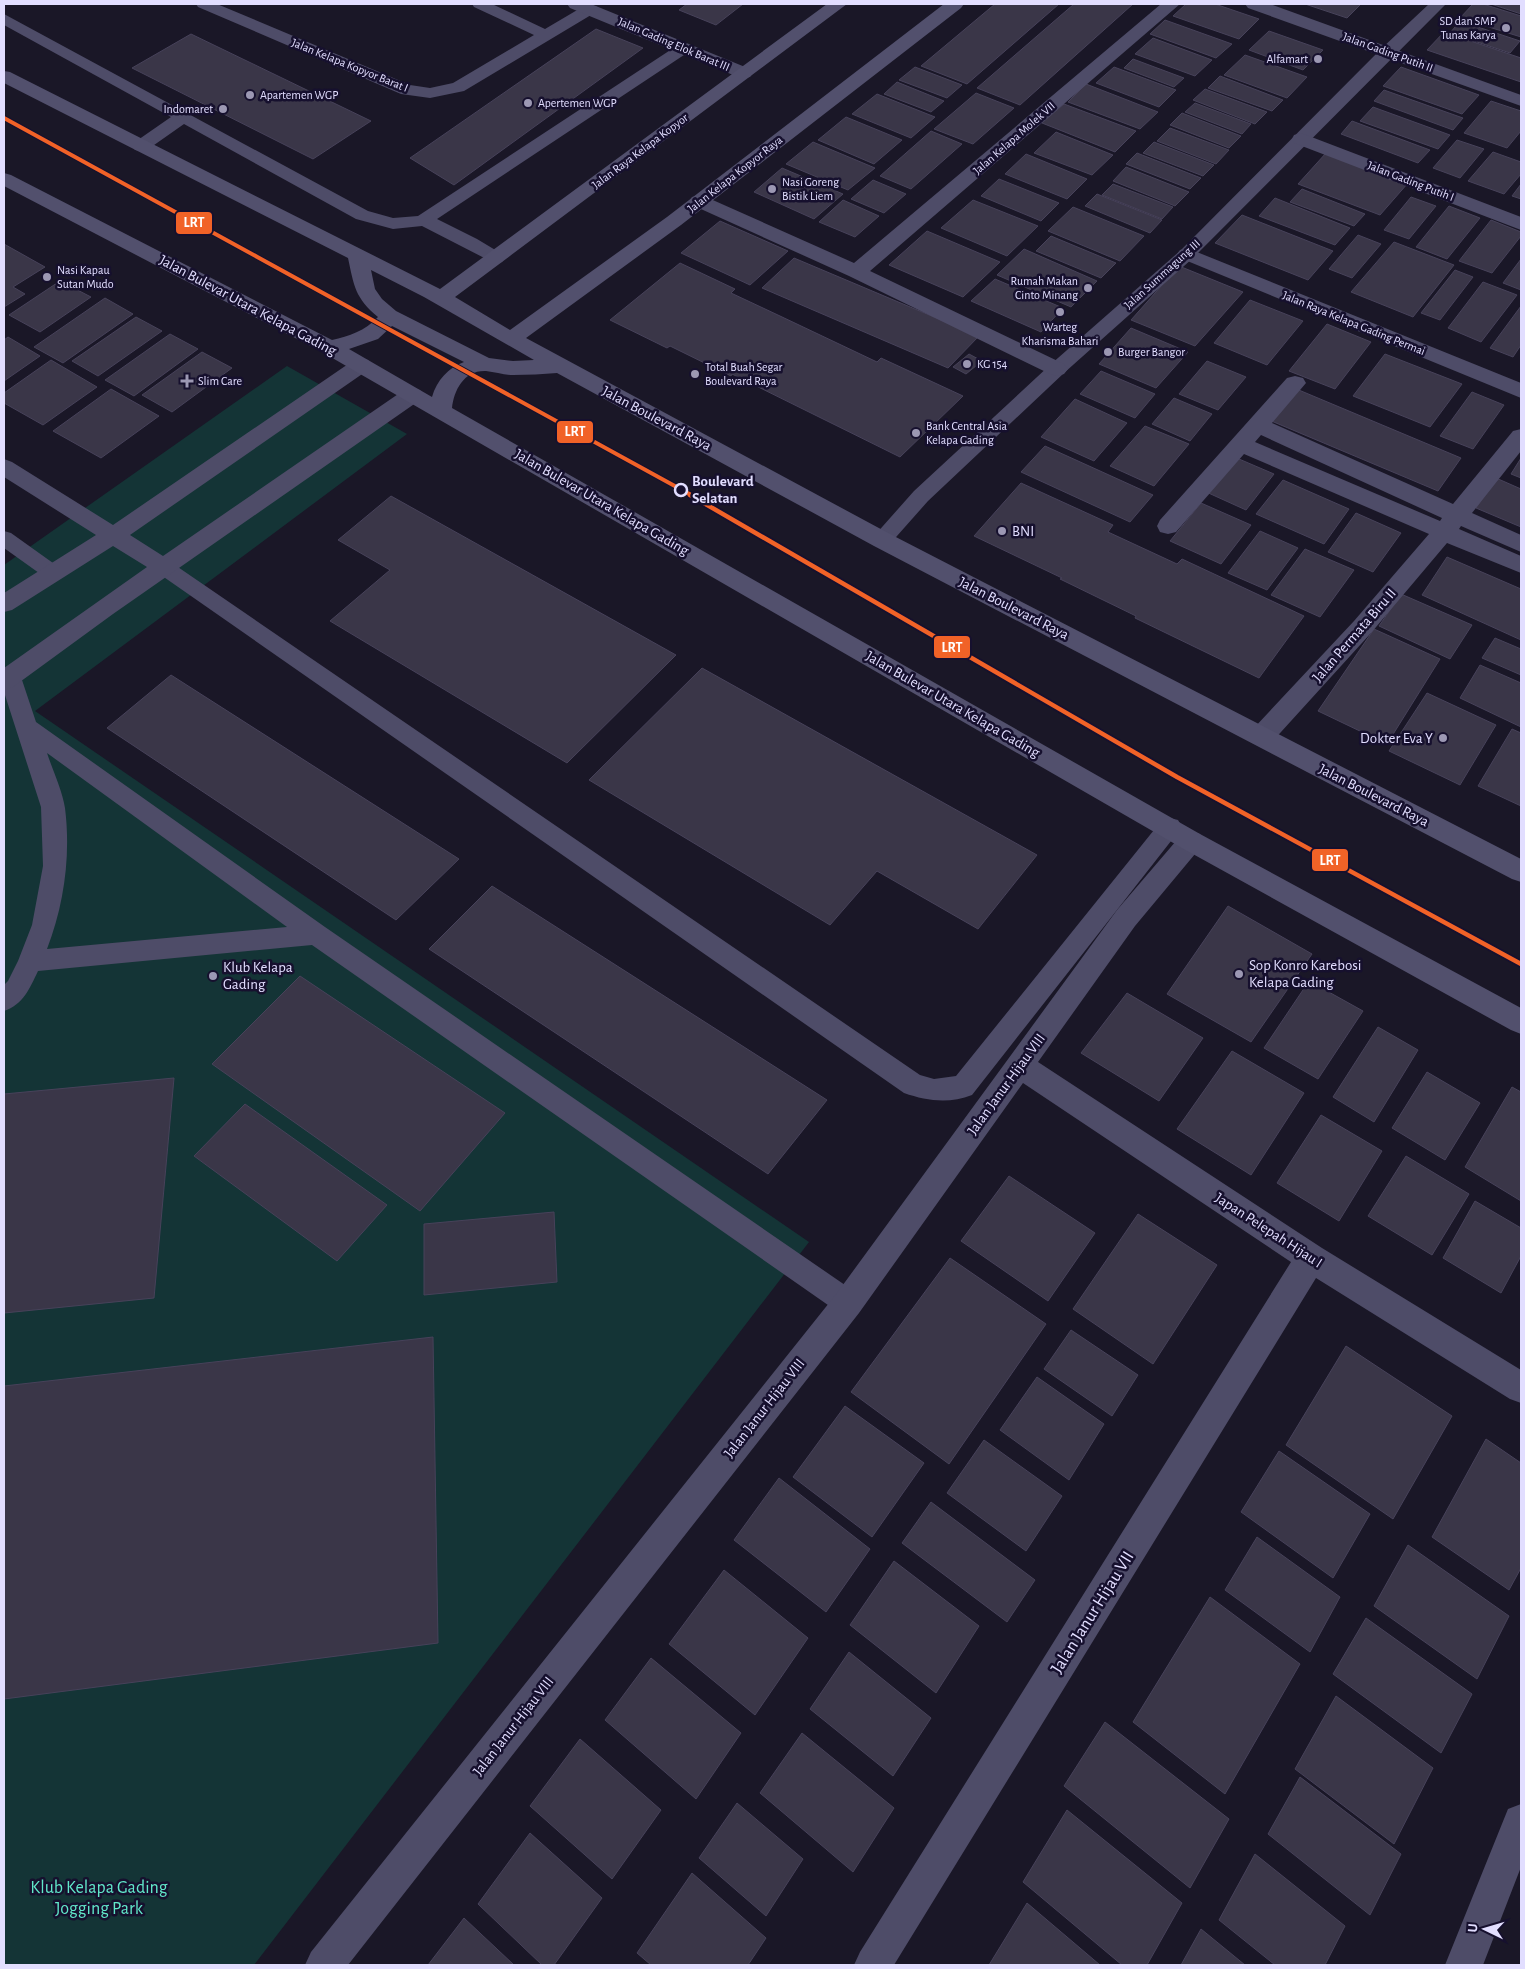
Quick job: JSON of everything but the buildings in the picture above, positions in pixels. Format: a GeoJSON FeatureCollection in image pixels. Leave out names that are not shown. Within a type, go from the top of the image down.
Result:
{"type":"FeatureCollection","features":[{"type":"Feature","properties":{"kind":"main road","name":"Jalan Raya Kelapa Kopyor"},"geometry":{"type":"LineString","coordinates":[[441,298],[838,4]]}},
{"type":"Feature","properties":{"kind":"main road","name":"Jalan Kelapa Kopyor Raya"},"geometry":{"type":"LineString","coordinates":[[511,339],[699,201],[955,4]]}},
{"type":"Feature","properties":{"kind":"main road"},"geometry":{"type":"LineString","coordinates":[[4,76],[441,298],[511,339]]}},
{"type":"Feature","properties":{"kind":"main road","name":"Jalan Bulevar Utara Kelapa Gading"},"geometry":{"type":"LineString","coordinates":[[4,179],[329,347],[1180,834]]}},
{"type":"Feature","properties":{"kind":"main road"},"geometry":{"type":"LineString","coordinates":[[358,256],[365,290],[375,304],[390,316],[484,364],[513,368],[561,366]]}},
{"type":"Feature","properties":{"kind":"main road"},"geometry":{"type":"LineString","coordinates":[[329,347],[354,342],[375,332],[390,316]]}},
{"type":"Feature","properties":{"kind":"main road","name":"Jalan Boulevard Raya"},"geometry":{"type":"LineString","coordinates":[[511,339],[882,540],[1521,871]]}},
{"type":"Feature","properties":{"kind":"main road"},"geometry":{"type":"LineString","coordinates":[[441,410],[445,386],[462,370],[484,364]]}},
{"type":"Feature","properties":{"kind":"main road"},"geometry":{"type":"LineString","coordinates":[[1180,834],[1521,1022]]}},
{"type":"Feature","properties":{"kind":"street","name":"Jalan Kelapa Molek VII"},"geometry":{"type":"LineString","coordinates":[[856,272],[1171,4]]}},
{"type":"Feature","properties":{"kind":"street","name":"Jalan Gading Putih II"},"geometry":{"type":"LineString","coordinates":[[1254,4],[1521,101]]}},
{"type":"Feature","properties":{"kind":"street","name":"Jalan Gading Elok Barat III"},"geometry":{"type":"LineString","coordinates":[[589,6],[744,73]]}},
{"type":"Feature","properties":{"kind":"street","name":"Jalan Gading Putih I"},"geometry":{"type":"LineString","coordinates":[[1301,139],[1521,224]]}},
{"type":"Feature","properties":{"kind":"street"},"geometry":{"type":"LineString","coordinates":[[699,201],[856,272],[1056,369]]}},
{"type":"Feature","properties":{"kind":"street","name":"Jalan Raya Kelapa Gading Permai"},"geometry":{"type":"LineString","coordinates":[[1187,254],[1521,391]]}},
{"type":"Feature","properties":{"kind":"street"},"geometry":{"type":"LineString","coordinates":[[4,604],[114,535],[360,365]]}},
{"type":"Feature","properties":{"kind":"street"},"geometry":{"type":"LineString","coordinates":[[1168,526],[1295,383]]}},
{"type":"Feature","properties":{"kind":"street"},"geometry":{"type":"LineString","coordinates":[[7,679],[76,627],[330,455],[412,395]]}},
{"type":"Feature","properties":{"kind":"street"},"geometry":{"type":"LineString","coordinates":[[1257,425],[1451,523],[1521,565]]}},
{"type":"Feature","properties":{"kind":"street","name":"Jalan Permata Biru II"},"geometry":{"type":"LineString","coordinates":[[1262,736],[1310,686],[1451,523],[1521,436]]}},
{"type":"Feature","properties":{"kind":"street"},"geometry":{"type":"LineString","coordinates":[[1240,444],[1451,523],[1521,544]]}},
{"type":"Feature","properties":{"kind":"street"},"geometry":{"type":"LineString","coordinates":[[4,467],[165,568]]}},
{"type":"Feature","properties":{"kind":"street","name":"Jalan Janur Hijau VIII"},"geometry":{"type":"LineString","coordinates":[[324,1965],[848,1303],[1126,918],[1180,834]]}},
{"type":"Feature","properties":{"kind":"street","name":"Japan Pelepah Hijau I"},"geometry":{"type":"LineString","coordinates":[[1020,1065],[1311,1258],[1521,1388]]}},
{"type":"Feature","properties":{"kind":"street","name":"Jalan Janur Hijau VII"},"geometry":{"type":"LineString","coordinates":[[873,1965],[1311,1258]]}},
{"type":"Feature","properties":{"kind":"street"},"geometry":{"type":"LineString","coordinates":[[1464,1965],[1521,1822]]}},
{"type":"Feature","properties":{"kind":"lane","name":"Jalan Kelapa Kopyor Barat I"},"geometry":{"type":"LineString","coordinates":[[204,4],[407,90],[430,93],[458,87],[546,35],[589,6]]}},
{"type":"Feature","properties":{"kind":"lane"},"geometry":{"type":"LineString","coordinates":[[480,4],[546,35]]}},
{"type":"Feature","properties":{"kind":"lane","name":"Jalan Summagung III"},"geometry":{"type":"LineString","coordinates":[[882,540],[921,496],[1056,369],[1187,254],[1387,52],[1438,4]]}},
{"type":"Feature","properties":{"kind":"lane"},"geometry":{"type":"LineString","coordinates":[[4,19],[362,215],[383,223],[405,225],[424,220],[684,48]]}},
{"type":"Feature","properties":{"kind":"lane"},"geometry":{"type":"LineString","coordinates":[[141,146],[183,117]]}},
{"type":"Feature","properties":{"kind":"lane"},"geometry":{"type":"LineString","coordinates":[[424,220],[471,243],[496,258]]}},
{"type":"Feature","properties":{"kind":"lane"},"geometry":{"type":"LineString","coordinates":[[4,538],[53,573]]}},
{"type":"Feature","properties":{"kind":"lane"},"geometry":{"type":"LineString","coordinates":[[165,568],[913,1085],[934,1090],[964,1087],[1180,834]]}},
{"type":"Feature","properties":{"kind":"lane"},"geometry":{"type":"LineString","coordinates":[[4,1000],[17,988],[44,925],[55,866],[53,807],[28,728],[7,679]]}},
{"type":"Feature","properties":{"kind":"lane"},"geometry":{"type":"LineString","coordinates":[[28,728],[316,934],[848,1303]]}},
{"type":"Feature","properties":{"kind":"lane"},"geometry":{"type":"LineString","coordinates":[[30,961],[316,934]]}},
{"type":"Feature","properties":{"kind":"green space","name":"Klub Kelapa Gading"},"geometry":{"type":"Polygon","coordinates":[[[287,366],[407,434],[35,711],[809,1242],[254,1965],[4,1965],[4,565],[287,366]]]}},
{"type":"Feature","properties":{"kind":"transit line","name":"LRT"},"geometry":{"type":"LineString","coordinates":[[4,118],[685,492],[1177,777],[1521,964]]}},
{"type":"Feature","properties":{"kind":"place","name":"SD dan SMP Tunas Karya"},"geometry":{"type":"Point","coordinates":[1506,28]}},
{"type":"Feature","properties":{"kind":"place","name":"Alfamart"},"geometry":{"type":"Point","coordinates":[1318,59]}},
{"type":"Feature","properties":{"kind":"place","name":"Apartemen WGP"},"geometry":{"type":"Point","coordinates":[250,95]}},
{"type":"Feature","properties":{"kind":"place","name":"Apertemen WGP"},"geometry":{"type":"Point","coordinates":[528,103]}},
{"type":"Feature","properties":{"kind":"place","name":"Indomaret"},"geometry":{"type":"Point","coordinates":[223,109]}},
{"type":"Feature","properties":{"kind":"place","name":"Nasi Goreng Bistik Liem"},"geometry":{"type":"Point","coordinates":[772,189]}},
{"type":"Feature","properties":{"kind":"place","name":"Nasi Kapau Sutan Mudo"},"geometry":{"type":"Point","coordinates":[47,277]}},
{"type":"Feature","properties":{"kind":"place","name":"Rumah Makan Cinto Minang"},"geometry":{"type":"Point","coordinates":[1088,288]}},
{"type":"Feature","properties":{"kind":"place","name":"Warteg Kharisma Bahari"},"geometry":{"type":"Point","coordinates":[1060,312]}},
{"type":"Feature","properties":{"kind":"place","name":"Burger Bangor"},"geometry":{"type":"Point","coordinates":[1108,352]}},
{"type":"Feature","properties":{"kind":"place","name":"KG 154"},"geometry":{"type":"Point","coordinates":[967,364]}},
{"type":"Feature","properties":{"kind":"place","name":"Total Buah Segar Boulevard Raya"},"geometry":{"type":"Point","coordinates":[695,374]}},
{"type":"Feature","properties":{"kind":"place","name":"Slim Care"},"geometry":{"type":"Point","coordinates":[187,381]}},
{"type":"Feature","properties":{"kind":"place","name":"Bank Central Asia Kelapa Gading"},"geometry":{"type":"Point","coordinates":[916,433]}},
{"type":"Feature","properties":{"kind":"place","name":"Boulevard Selatan"},"geometry":{"type":"Point","coordinates":[681,490]}},
{"type":"Feature","properties":{"kind":"place","name":"BNI"},"geometry":{"type":"Point","coordinates":[1002,531]}},
{"type":"Feature","properties":{"kind":"place","name":"Dokter Eva Y"},"geometry":{"type":"Point","coordinates":[1443,738]}},
{"type":"Feature","properties":{"kind":"place","name":"Sop Konro Karebosi Kelapa Gading"},"geometry":{"type":"Point","coordinates":[1239,974]}},
{"type":"Feature","properties":{"kind":"place","name":"Klub Kelapa Gading"},"geometry":{"type":"Point","coordinates":[213,976]}},
{"type":"Feature","properties":{"kind":"park label","name":"Klub Kelapa Gading Jogging Park"},"geometry":{"type":"Point","coordinates":[99,1897]}}]}
